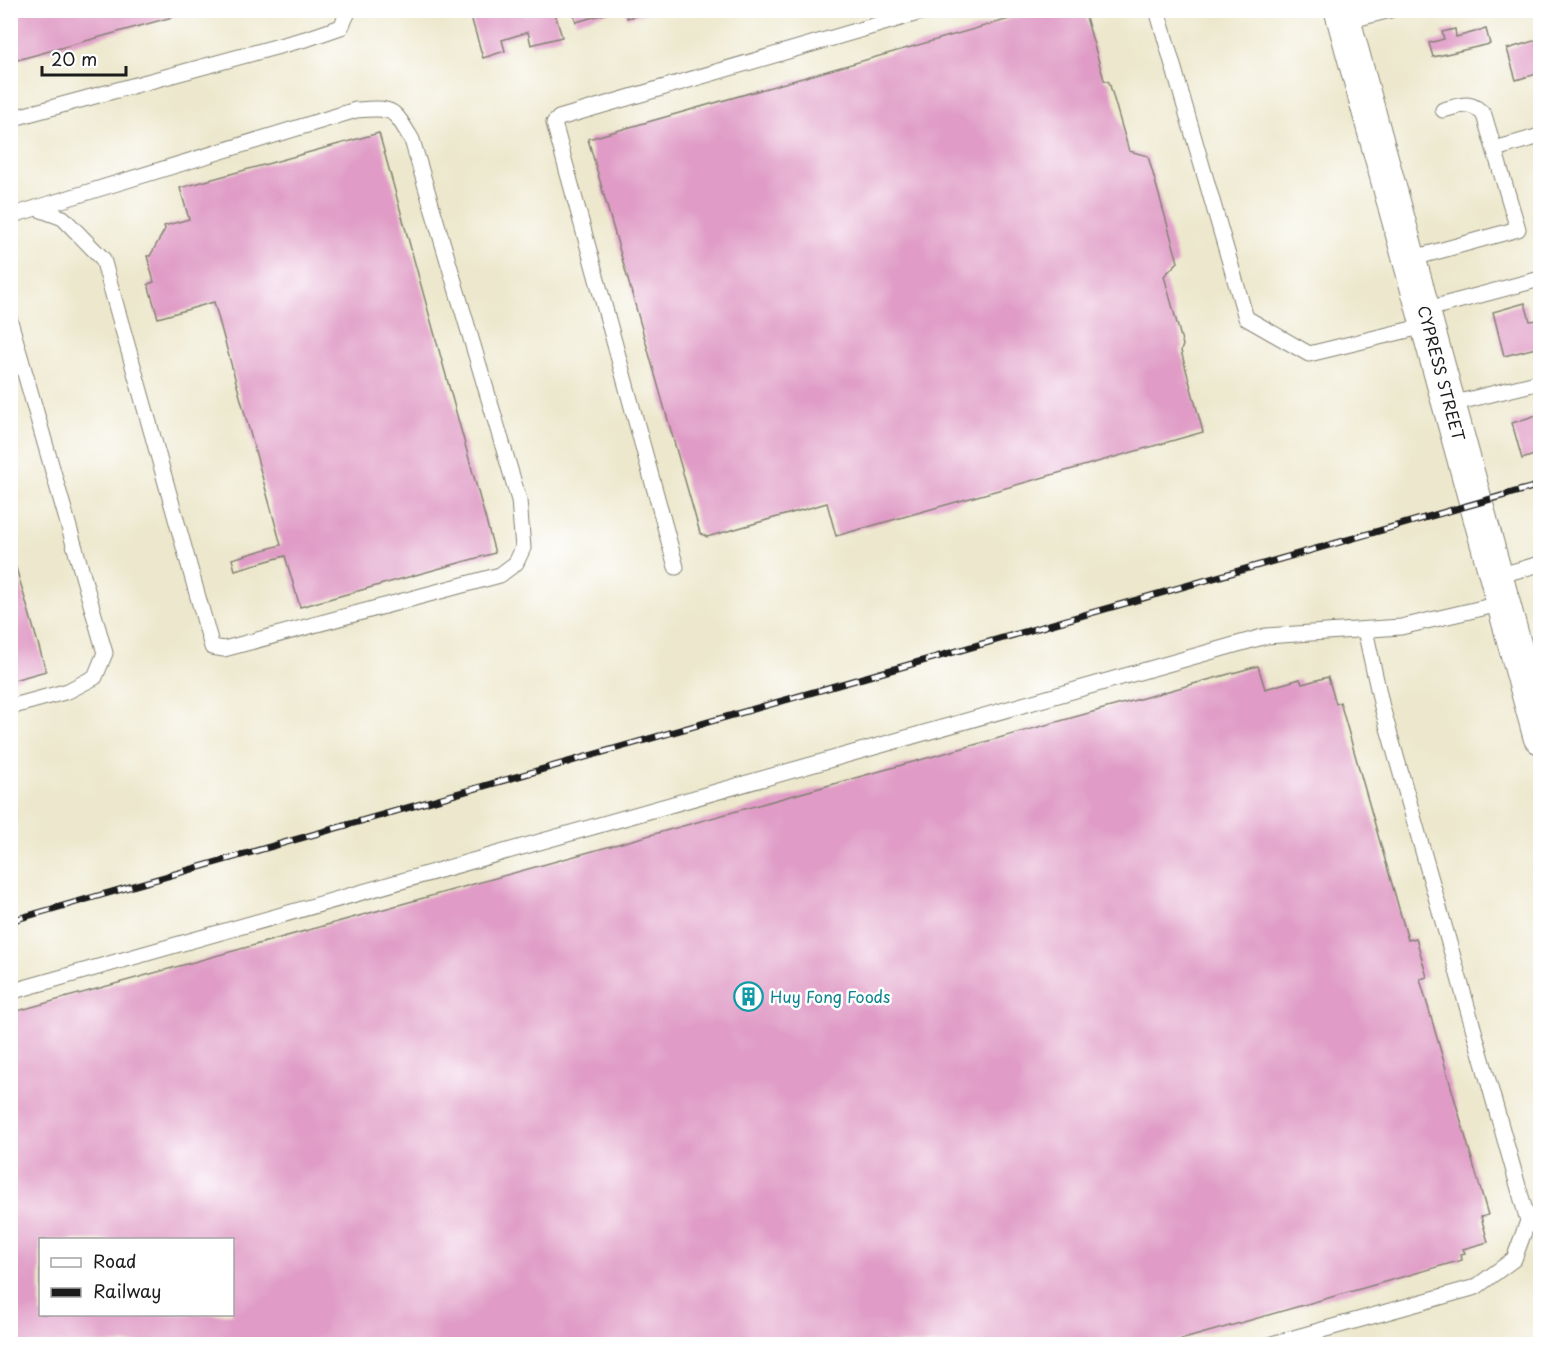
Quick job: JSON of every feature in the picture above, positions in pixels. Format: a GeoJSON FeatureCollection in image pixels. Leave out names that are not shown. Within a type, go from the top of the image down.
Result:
{"type":"FeatureCollection","features":[{"type":"Feature","properties":{"kind":"street","name":"CYPRESS STREET"},"geometry":{"type":"LineString","coordinates":[[1343,16],[1540,736]]}},
{"type":"Feature","properties":{"kind":"lane"},"geometry":{"type":"LineString","coordinates":[[10,119],[309,38],[341,27],[349,10]]}},
{"type":"Feature","properties":{"kind":"lane"},"geometry":{"type":"LineString","coordinates":[[676,567],[554,123],[560,118],[928,10]]}},
{"type":"Feature","properties":{"kind":"lane"},"geometry":{"type":"LineString","coordinates":[[1157,10],[1246,318],[1309,354],[1427,318],[1540,279]]}},
{"type":"Feature","properties":{"kind":"lane"},"geometry":{"type":"LineString","coordinates":[[1343,16],[1390,10]]}},
{"type":"Feature","properties":{"kind":"lane"},"geometry":{"type":"LineString","coordinates":[[1410,259],[1518,229],[1484,115],[1477,106],[1470,104],[1443,110]]}},
{"type":"Feature","properties":{"kind":"lane"},"geometry":{"type":"LineString","coordinates":[[10,216],[36,208],[356,110],[383,108],[397,114],[412,140],[519,500],[523,548],[516,563],[500,575],[224,649],[212,647],[103,259],[63,218],[36,208]]}},
{"type":"Feature","properties":{"kind":"lane"},"geometry":{"type":"LineString","coordinates":[[1495,150],[1540,136]]}},
{"type":"Feature","properties":{"kind":"lane"},"geometry":{"type":"LineString","coordinates":[[10,321],[105,652],[95,677],[68,691],[10,707]]}},
{"type":"Feature","properties":{"kind":"lane"},"geometry":{"type":"LineString","coordinates":[[1451,404],[1540,382]]}},
{"type":"Feature","properties":{"kind":"lane"},"geometry":{"type":"LineString","coordinates":[[10,992],[1243,642],[1282,634],[1401,627],[1501,590],[1540,564]]}},
{"type":"Feature","properties":{"kind":"lane"},"geometry":{"type":"LineString","coordinates":[[1272,1344],[1476,1287],[1514,1259],[1528,1221],[1382,707],[1365,630]]}},
{"type":"Feature","properties":{"kind":"building"},"geometry":{"type":"Polygon","coordinates":[[[10,10],[194,10],[194,11],[10,62],[10,10]]]}},
{"type":"Feature","properties":{"kind":"building"},"geometry":{"type":"Polygon","coordinates":[[[469,10],[523,10],[524,16],[554,10],[562,37],[531,45],[528,32],[502,40],[505,51],[483,58],[469,10]]]}},
{"type":"Feature","properties":{"kind":"building"},"geometry":{"type":"Polygon","coordinates":[[[572,10],[615,10],[615,11],[576,22],[572,10]]]}},
{"type":"Feature","properties":{"kind":"building"},"geometry":{"type":"Polygon","coordinates":[[[625,10],[653,10],[653,11],[627,18],[625,10]]]}},
{"type":"Feature","properties":{"kind":"building"},"geometry":{"type":"Polygon","coordinates":[[[1041,10],[1084,10],[1104,80],[1109,82],[1129,151],[1148,156],[1178,262],[1164,276],[1203,432],[836,536],[827,503],[707,537],[700,533],[588,139],[1041,10]]]}},
{"type":"Feature","properties":{"kind":"building"},"geometry":{"type":"Polygon","coordinates":[[[1455,29],[1456,37],[1486,29],[1490,44],[1433,57],[1429,43],[1444,39],[1442,32],[1455,29]]]}},
{"type":"Feature","properties":{"kind":"building"},"geometry":{"type":"Polygon","coordinates":[[[1540,39],[1540,73],[1516,80],[1507,49],[1540,39]]]}},
{"type":"Feature","properties":{"kind":"building"},"geometry":{"type":"Polygon","coordinates":[[[379,133],[495,553],[300,607],[285,556],[235,570],[232,559],[281,545],[214,302],[158,318],[148,284],[154,282],[147,256],[150,256],[165,229],[164,226],[189,219],[180,188],[379,133]]]}},
{"type":"Feature","properties":{"kind":"building"},"geometry":{"type":"Polygon","coordinates":[[[1525,303],[1530,321],[1538,320],[1537,315],[1540,314],[1540,347],[1504,356],[1493,312],[1525,303]]]}},
{"type":"Feature","properties":{"kind":"building"},"geometry":{"type":"Polygon","coordinates":[[[1540,414],[1540,453],[1522,459],[1512,423],[1540,414]]]}},
{"type":"Feature","properties":{"kind":"building"},"geometry":{"type":"Polygon","coordinates":[[[10,547],[46,671],[10,681],[10,547]]]}},
{"type":"Feature","properties":{"kind":"building","name":"Huy Fong Foods"},"geometry":{"type":"Polygon","coordinates":[[[1258,666],[1265,689],[1300,679],[1302,684],[1328,677],[1336,704],[1340,702],[1408,940],[1416,938],[1427,977],[1420,979],[1488,1215],[1481,1217],[1488,1242],[1463,1249],[1465,1253],[1461,1254],[1462,1260],[1166,1344],[10,1344],[10,1013],[1258,666]]]}},
{"type":"Feature","properties":{"kind":"railway"},"geometry":{"type":"LineString","coordinates":[[10,921],[1540,485]]}},
{"type":"Feature","properties":{"kind":"place","name":"Huy Fong Foods"},"geometry":{"type":"Point","coordinates":[749,996]}}]}
